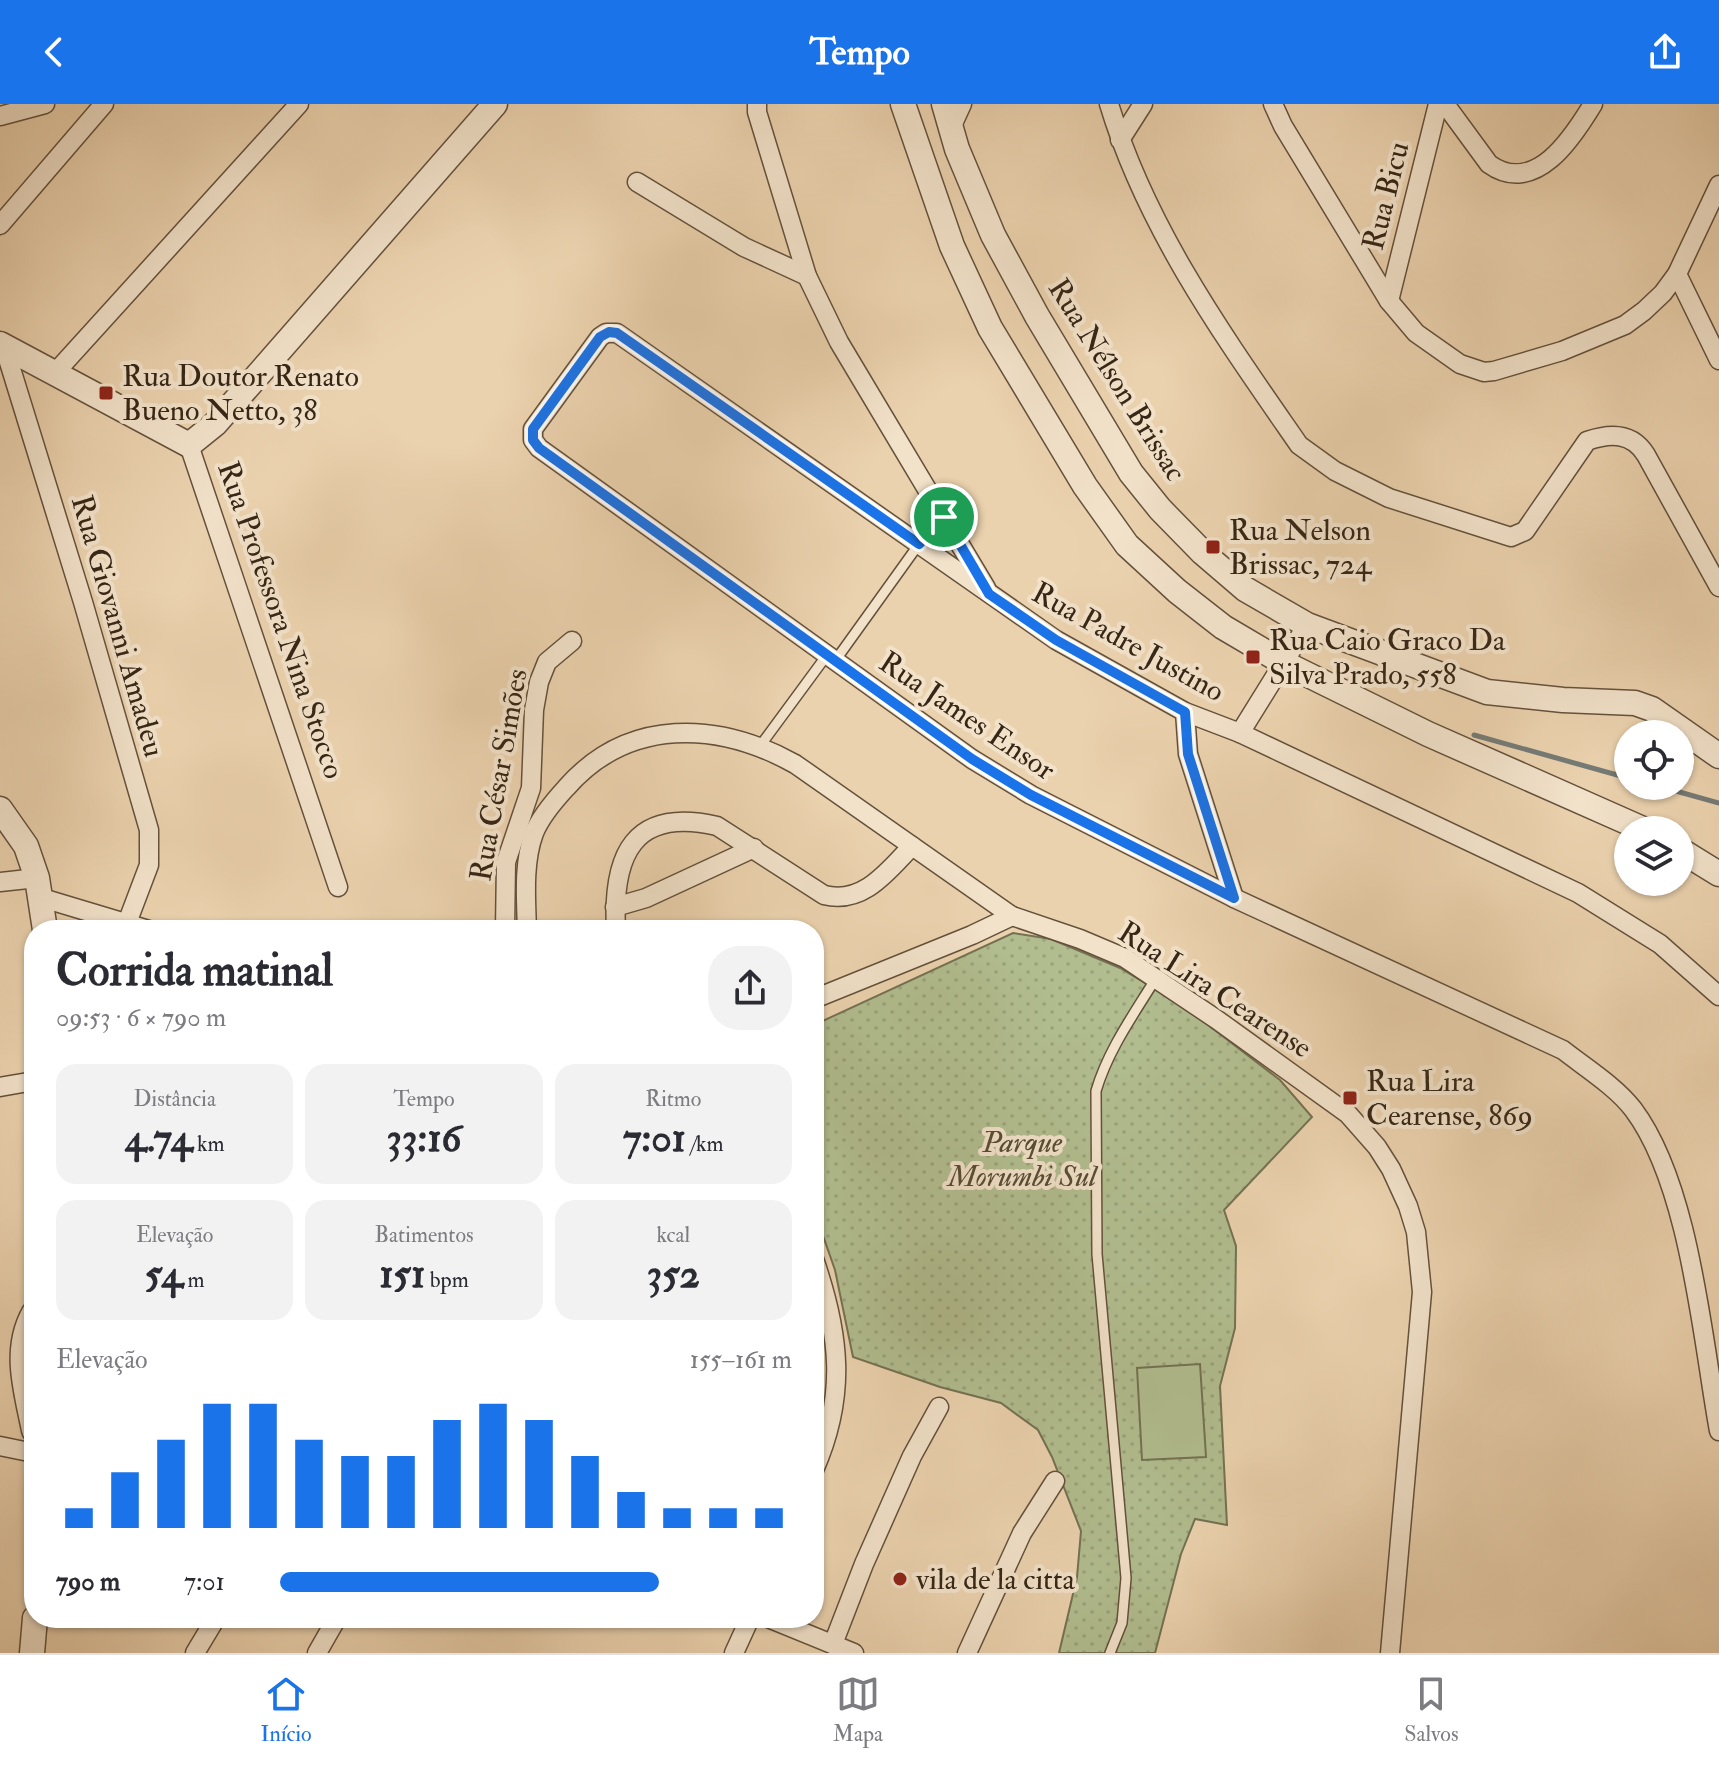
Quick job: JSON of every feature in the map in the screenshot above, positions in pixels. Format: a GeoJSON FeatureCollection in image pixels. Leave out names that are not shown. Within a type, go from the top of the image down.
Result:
{"type":"FeatureCollection","features":[{"type":"Feature","properties":{"kind":"street"},"geometry":{"type":"LineString","coordinates":[[0,116],[45,104]]}},
{"type":"Feature","properties":{"kind":"street"},"geometry":{"type":"LineString","coordinates":[[0,225],[104,104]]}},
{"type":"Feature","properties":{"kind":"street"},"geometry":{"type":"LineString","coordinates":[[54,374],[299,104]]}},
{"type":"Feature","properties":{"kind":"street","name":"Rua Professora Nina Stocco"},"geometry":{"type":"LineString","coordinates":[[338,887],[189,445],[215,424],[495,104]]}},
{"type":"Feature","properties":{"kind":"street","name":"Rua Padre Justino"},"geometry":{"type":"LineString","coordinates":[[757,104],[807,276],[839,342],[989,594],[1056,640],[1185,712],[1240,733],[1578,893],[1660,944],[1719,996]]}},
{"type":"Feature","properties":{"kind":"street"},"geometry":{"type":"LineString","coordinates":[[903,104],[952,246],[990,328],[1085,486],[1127,545],[1177,591],[1223,627],[1284,663],[1428,734],[1614,816]]}},
{"type":"Feature","properties":{"kind":"street","name":"Rua Nélson Brissac"},"geometry":{"type":"LineString","coordinates":[[944,104],[993,235],[1037,316],[1131,473],[1160,509],[1203,553],[1245,589],[1307,625],[1487,692],[1635,703],[1652,709],[1719,756]]}},
{"type":"Feature","properties":{"kind":"street"},"geometry":{"type":"LineString","coordinates":[[951,128],[962,104]]}},
{"type":"Feature","properties":{"kind":"street"},"geometry":{"type":"LineString","coordinates":[[1109,104],[1120,140],[1163,232],[1203,304],[1299,445],[1318,461],[1389,498],[1511,537],[1525,531],[1587,441],[1614,435],[1629,438],[1639,444],[1669,492],[1719,587]]}},
{"type":"Feature","properties":{"kind":"street"},"geometry":{"type":"LineString","coordinates":[[1120,140],[1143,104]]}},
{"type":"Feature","properties":{"kind":"street"},"geometry":{"type":"LineString","coordinates":[[1273,104],[1283,126],[1389,301],[1416,333],[1472,370],[1494,371],[1562,351],[1625,325],[1644,311],[1677,274],[1719,185]]}},
{"type":"Feature","properties":{"kind":"street","name":"Rua Bicu"},"geometry":{"type":"LineString","coordinates":[[1389,301],[1438,104]]}},
{"type":"Feature","properties":{"kind":"street"},"geometry":{"type":"LineString","coordinates":[[1445,104],[1478,153],[1498,171],[1522,172],[1549,162],[1578,129],[1593,104]]}},
{"type":"Feature","properties":{"kind":"street"},"geometry":{"type":"LineString","coordinates":[[1573,104],[1578,129]]}},
{"type":"Feature","properties":{"kind":"street"},"geometry":{"type":"LineString","coordinates":[[637,182],[744,247],[807,276]]}},
{"type":"Feature","properties":{"kind":"street"},"geometry":{"type":"LineString","coordinates":[[1677,274],[1719,360]]}},
{"type":"Feature","properties":{"kind":"street","name":"Rua James Ensor"},"geometry":{"type":"LineString","coordinates":[[989,594],[617,333],[609,332],[600,337],[533,429],[535,445],[972,759],[1031,795],[1234,898],[1563,1050],[1603,1081],[1632,1108],[1664,1168],[1685,1236],[1719,1431]]}},
{"type":"Feature","properties":{"kind":"street"},"geometry":{"type":"LineString","coordinates":[[2,345],[189,445]]}},
{"type":"Feature","properties":{"kind":"street","name":"Rua Giovanni Amadeu"},"geometry":{"type":"LineString","coordinates":[[2,345],[83,602],[149,830],[149,865],[128,920]]}},
{"type":"Feature","properties":{"kind":"street"},"geometry":{"type":"LineString","coordinates":[[919,544],[944,517]]}},
{"type":"Feature","properties":{"kind":"street"},"geometry":{"type":"LineString","coordinates":[[1240,733],[1307,625]]}},
{"type":"Feature","properties":{"kind":"street","name":"Rua César Simões"},"geometry":{"type":"LineString","coordinates":[[505,920],[506,862],[531,788],[534,710],[539,682],[547,662],[572,641]]}},
{"type":"Feature","properties":{"kind":"street"},"geometry":{"type":"LineString","coordinates":[[1185,712],[1188,754],[1234,898]]}},
{"type":"Feature","properties":{"kind":"street","name":"Rua Lira Cearense"},"geometry":{"type":"LineString","coordinates":[[527,920],[529,852],[535,831],[556,799],[592,762],[611,750],[659,735],[701,733],[733,738],[760,746],[795,764],[1012,916],[1125,958],[1348,1114],[1377,1147],[1408,1206],[1416,1232],[1422,1292],[1390,1653]]}},
{"type":"Feature","properties":{"kind":"street"},"geometry":{"type":"LineString","coordinates":[[531,788],[556,799]]}},
{"type":"Feature","properties":{"kind":"street"},"geometry":{"type":"LineString","coordinates":[[0,809],[23,841],[38,888],[43,920]]}},
{"type":"Feature","properties":{"kind":"street"},"geometry":{"type":"LineString","coordinates":[[616,920],[618,873],[623,857],[643,833],[656,827],[686,821],[717,826],[824,895],[842,898],[858,894],[877,882],[912,846]]}},
{"type":"Feature","properties":{"kind":"street"},"geometry":{"type":"LineString","coordinates":[[615,907],[646,898],[754,848]]}},
{"type":"Feature","properties":{"kind":"street"},"geometry":{"type":"LineString","coordinates":[[1694,859],[1719,874]]}},
{"type":"Feature","properties":{"kind":"street"},"geometry":{"type":"LineString","coordinates":[[0,882],[38,888],[119,920]]}},
{"type":"Feature","properties":{"kind":"street"},"geometry":{"type":"LineString","coordinates":[[824,995],[1012,916]]}},
{"type":"Feature","properties":{"kind":"street"},"geometry":{"type":"LineString","coordinates":[[0,1087],[24,1083]]}},
{"type":"Feature","properties":{"kind":"street"},"geometry":{"type":"LineString","coordinates":[[824,1298],[835,1340],[837,1397],[824,1445]]}},
{"type":"Feature","properties":{"kind":"street"},"geometry":{"type":"LineString","coordinates":[[24,1338],[24,1368]]}},
{"type":"Feature","properties":{"kind":"street"},"geometry":{"type":"LineString","coordinates":[[833,1644],[864,1564],[912,1456],[939,1407]]}},
{"type":"Feature","properties":{"kind":"street"},"geometry":{"type":"LineString","coordinates":[[0,1446],[24,1451]]}},
{"type":"Feature","properties":{"kind":"street"},"geometry":{"type":"LineString","coordinates":[[967,1653],[1022,1533],[1055,1481]]}},
{"type":"Feature","properties":{"kind":"street"},"geometry":{"type":"LineString","coordinates":[[32,1653],[34,1628]]}},
{"type":"Feature","properties":{"kind":"street"},"geometry":{"type":"LineString","coordinates":[[195,1653],[210,1628]]}},
{"type":"Feature","properties":{"kind":"street"},"geometry":{"type":"LineString","coordinates":[[317,1653],[331,1628]]}},
{"type":"Feature","properties":{"kind":"street"},"geometry":{"type":"LineString","coordinates":[[734,1653],[745,1628]]}},
{"type":"Feature","properties":{"kind":"street"},"geometry":{"type":"LineString","coordinates":[[793,1628],[854,1653]]}},
{"type":"Feature","properties":{"kind":"lane"},"geometry":{"type":"LineString","coordinates":[[760,746],[919,544]]}},
{"type":"Feature","properties":{"kind":"lane"},"geometry":{"type":"LineString","coordinates":[[1110,1653],[1122,1623],[1126,1578],[1097,1254],[1096,1091],[1101,1073],[1123,1031],[1156,978]]}},
{"type":"Feature","properties":{"kind":"green space","name":"Parque Morumbi Sul"},"geometry":{"type":"Polygon","coordinates":[[[1013,933],[1051,939],[1120,968],[1186,1008],[1280,1080],[1312,1117],[1224,1210],[1236,1246],[1235,1328],[1220,1386],[1227,1525],[1195,1519],[1181,1554],[1155,1653],[1059,1653],[1077,1577],[1081,1531],[1038,1430],[1001,1403],[940,1387],[853,1357],[835,1270],[824,1239],[824,1020],[1013,933]]]}},
{"type":"Feature","properties":{"kind":"green space"},"geometry":{"type":"Polygon","coordinates":[[[1200,1364],[1206,1457],[1142,1460],[1137,1368],[1200,1364]]]}},
{"type":"Feature","properties":{"kind":"waterway"},"geometry":{"type":"LineString","coordinates":[[1474,735],[1614,774]]}},
{"type":"Feature","properties":{"kind":"waterway"},"geometry":{"type":"LineString","coordinates":[[1694,796],[1719,803]]}},
{"type":"Feature","properties":{"kind":"place","name":"Rua Doutor Renato Bueno Netto, 38"},"geometry":{"type":"Point","coordinates":[106,393]}},
{"type":"Feature","properties":{"kind":"place","name":"Rua Nelson Brissac, 724"},"geometry":{"type":"Point","coordinates":[1213,547]}},
{"type":"Feature","properties":{"kind":"place","name":"Rua Caio Graco Da Silva Prado, 558"},"geometry":{"type":"Point","coordinates":[1253,657]}},
{"type":"Feature","properties":{"kind":"place","name":"Rua Lira Cearense, 869"},"geometry":{"type":"Point","coordinates":[1350,1098]}},
{"type":"Feature","properties":{"kind":"place","name":"vila de la citta"},"geometry":{"type":"Point","coordinates":[900,1579]}},
{"type":"Feature","properties":{"kind":"route"},"geometry":{"type":"LineString","coordinates":[[609,332],[617,333],[919,544],[944,517],[989,594],[1056,640],[1185,712],[1185,742],[1191,767],[1234,898],[1031,795],[972,759],[539,448],[532,431],[600,337],[609,332]]}}]}
